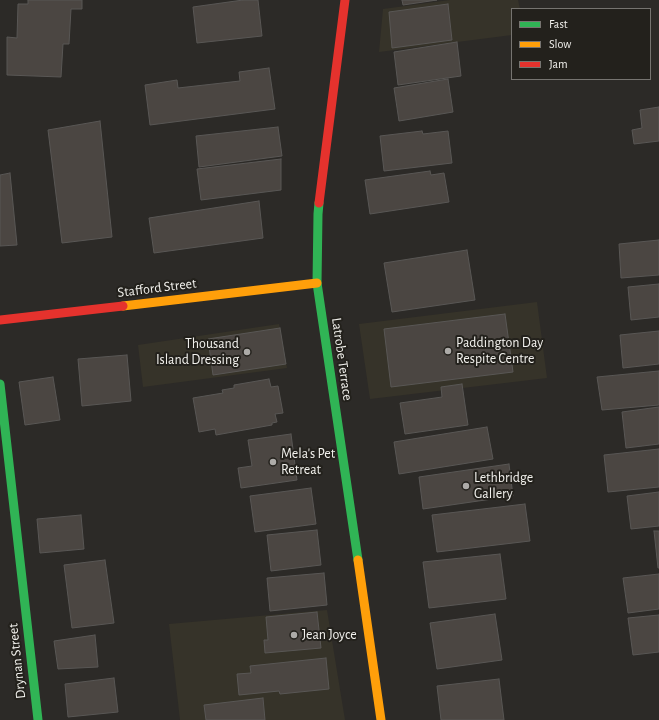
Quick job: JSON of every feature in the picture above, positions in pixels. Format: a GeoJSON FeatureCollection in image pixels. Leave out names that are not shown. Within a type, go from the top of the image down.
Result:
{"type":"FeatureCollection","features":[{"type":"Feature","properties":{"kind":"main road","name":"Latrobe Terrace"},"geometry":{"type":"LineString","coordinates":[[345,0],[318,214],[317,283],[381,720]]}},
{"type":"Feature","properties":{"kind":"main road","name":"Stafford Street"},"geometry":{"type":"LineString","coordinates":[[0,320],[317,283]]}},
{"type":"Feature","properties":{"kind":"main road","name":"Drynan Street"},"geometry":{"type":"LineString","coordinates":[[0,384],[38,720]]}},
{"type":"Feature","properties":{"kind":"shaded area"},"geometry":{"type":"Polygon","coordinates":[[[450,0],[518,0],[520,8],[511,8],[511,35],[379,52],[383,9],[450,0]]]}},
{"type":"Feature","properties":{"kind":"shaded area"},"geometry":{"type":"Polygon","coordinates":[[[537,302],[547,378],[370,399],[359,324],[537,302]]]}},
{"type":"Feature","properties":{"kind":"shaded area"},"geometry":{"type":"Polygon","coordinates":[[[279,324],[287,368],[143,387],[138,345],[279,324]]]}},
{"type":"Feature","properties":{"kind":"shaded area"},"geometry":{"type":"Polygon","coordinates":[[[327,610],[345,720],[180,720],[169,624],[327,610]]]}},
{"type":"Feature","properties":{"kind":"building"},"geometry":{"type":"Polygon","coordinates":[[[28,0],[82,0],[82,9],[71,9],[69,44],[63,44],[61,77],[7,75],[7,37],[17,38],[18,4],[28,4],[28,0]]]}},
{"type":"Feature","properties":{"kind":"building"},"geometry":{"type":"Polygon","coordinates":[[[243,0],[258,0],[262,36],[197,43],[193,7],[243,0]]]}},
{"type":"Feature","properties":{"kind":"building"},"geometry":{"type":"Polygon","coordinates":[[[402,0],[437,0],[403,5],[402,0]]]}},
{"type":"Feature","properties":{"kind":"building"},"geometry":{"type":"Polygon","coordinates":[[[448,4],[452,40],[392,48],[389,12],[448,4]]]}},
{"type":"Feature","properties":{"kind":"building"},"geometry":{"type":"Polygon","coordinates":[[[457,42],[461,76],[398,85],[394,52],[457,42]]]}},
{"type":"Feature","properties":{"kind":"building"},"geometry":{"type":"Polygon","coordinates":[[[269,68],[275,109],[150,125],[145,85],[177,80],[178,88],[240,81],[239,72],[269,68]]]}},
{"type":"Feature","properties":{"kind":"building"},"geometry":{"type":"Polygon","coordinates":[[[448,79],[453,112],[399,121],[394,88],[448,79]]]}},
{"type":"Feature","properties":{"kind":"building"},"geometry":{"type":"Polygon","coordinates":[[[659,107],[659,141],[634,144],[632,130],[642,128],[640,110],[659,107]]]}},
{"type":"Feature","properties":{"kind":"building"},"geometry":{"type":"Polygon","coordinates":[[[100,121],[112,237],[62,243],[48,130],[100,121]]]}},
{"type":"Feature","properties":{"kind":"building"},"geometry":{"type":"Polygon","coordinates":[[[278,127],[282,156],[199,167],[196,136],[278,127]]]}},
{"type":"Feature","properties":{"kind":"building"},"geometry":{"type":"Polygon","coordinates":[[[422,131],[423,134],[448,131],[452,163],[384,171],[380,136],[422,131]]]}},
{"type":"Feature","properties":{"kind":"building"},"geometry":{"type":"Polygon","coordinates":[[[281,159],[281,190],[201,200],[197,169],[281,159]]]}},
{"type":"Feature","properties":{"kind":"building"},"geometry":{"type":"Polygon","coordinates":[[[430,171],[431,175],[444,173],[449,202],[370,214],[365,180],[430,171]]]}},
{"type":"Feature","properties":{"kind":"building"},"geometry":{"type":"Polygon","coordinates":[[[10,173],[17,245],[0,246],[0,175],[10,173]]]}},
{"type":"Feature","properties":{"kind":"building"},"geometry":{"type":"Polygon","coordinates":[[[259,201],[263,238],[154,253],[149,218],[259,201]]]}},
{"type":"Feature","properties":{"kind":"building"},"geometry":{"type":"Polygon","coordinates":[[[659,240],[659,275],[621,278],[619,244],[659,240]]]}},
{"type":"Feature","properties":{"kind":"building"},"geometry":{"type":"Polygon","coordinates":[[[467,250],[475,300],[392,312],[384,263],[467,250]]]}},
{"type":"Feature","properties":{"kind":"building"},"geometry":{"type":"Polygon","coordinates":[[[659,284],[659,317],[631,320],[628,287],[659,284]]]}},
{"type":"Feature","properties":{"kind":"building","name":"Paddington Day Respite Centre"},"geometry":{"type":"Polygon","coordinates":[[[505,314],[513,372],[391,387],[384,329],[505,314]]]}},
{"type":"Feature","properties":{"kind":"building","name":"Thousand Island Dressing"},"geometry":{"type":"Polygon","coordinates":[[[280,328],[286,364],[213,375],[208,339],[280,328]]]}},
{"type":"Feature","properties":{"kind":"building"},"geometry":{"type":"Polygon","coordinates":[[[659,331],[659,364],[623,368],[620,335],[659,331]]]}},
{"type":"Feature","properties":{"kind":"building"},"geometry":{"type":"Polygon","coordinates":[[[127,355],[131,401],[82,406],[78,359],[127,355]]]}},
{"type":"Feature","properties":{"kind":"building"},"geometry":{"type":"Polygon","coordinates":[[[659,371],[659,405],[602,410],[597,377],[659,371]]]}},
{"type":"Feature","properties":{"kind":"building"},"geometry":{"type":"Polygon","coordinates":[[[53,377],[60,420],[25,425],[19,382],[53,377]]]}},
{"type":"Feature","properties":{"kind":"building"},"geometry":{"type":"Polygon","coordinates":[[[269,379],[271,387],[278,386],[283,413],[275,414],[277,422],[272,423],[272,425],[216,435],[215,429],[199,432],[193,398],[223,393],[222,390],[234,388],[234,385],[269,379]]]}},
{"type":"Feature","properties":{"kind":"building"},"geometry":{"type":"Polygon","coordinates":[[[462,384],[468,425],[405,434],[400,403],[442,397],[441,387],[462,384]]]}},
{"type":"Feature","properties":{"kind":"building"},"geometry":{"type":"Polygon","coordinates":[[[659,407],[659,444],[626,448],[622,412],[659,407]]]}},
{"type":"Feature","properties":{"kind":"building"},"geometry":{"type":"Polygon","coordinates":[[[487,427],[493,459],[399,474],[394,442],[487,427]]]}},
{"type":"Feature","properties":{"kind":"building","name":"Mela's Pet Retreat"},"geometry":{"type":"Polygon","coordinates":[[[291,434],[297,480],[241,488],[238,468],[252,466],[248,440],[291,434]]]}},
{"type":"Feature","properties":{"kind":"building"},"geometry":{"type":"Polygon","coordinates":[[[659,449],[659,487],[608,492],[604,455],[659,449]]]}},
{"type":"Feature","properties":{"kind":"building","name":"Lethbridge Gallery"},"geometry":{"type":"Polygon","coordinates":[[[509,464],[513,496],[423,509],[419,477],[509,464]]]}},
{"type":"Feature","properties":{"kind":"building"},"geometry":{"type":"Polygon","coordinates":[[[311,488],[316,524],[255,532],[250,496],[311,488]]]}},
{"type":"Feature","properties":{"kind":"building"},"geometry":{"type":"Polygon","coordinates":[[[659,492],[659,526],[631,529],[627,496],[659,492]]]}},
{"type":"Feature","properties":{"kind":"building"},"geometry":{"type":"Polygon","coordinates":[[[525,504],[530,541],[437,552],[432,515],[525,504]]]}},
{"type":"Feature","properties":{"kind":"building"},"geometry":{"type":"Polygon","coordinates":[[[81,515],[84,549],[40,553],[37,519],[81,515]]]}},
{"type":"Feature","properties":{"kind":"building"},"geometry":{"type":"Polygon","coordinates":[[[317,530],[321,565],[271,571],[267,535],[317,530]]]}},
{"type":"Feature","properties":{"kind":"building"},"geometry":{"type":"Polygon","coordinates":[[[654,531],[659,531],[659,568],[658,568],[654,531]]]}},
{"type":"Feature","properties":{"kind":"building"},"geometry":{"type":"Polygon","coordinates":[[[500,554],[506,599],[429,608],[423,562],[500,554]]]}},
{"type":"Feature","properties":{"kind":"building"},"geometry":{"type":"Polygon","coordinates":[[[105,560],[114,623],[72,628],[64,565],[105,560]]]}},
{"type":"Feature","properties":{"kind":"building"},"geometry":{"type":"Polygon","coordinates":[[[324,573],[327,605],[270,611],[267,578],[324,573]]]}},
{"type":"Feature","properties":{"kind":"building"},"geometry":{"type":"Polygon","coordinates":[[[659,574],[659,609],[628,613],[623,578],[659,574]]]}},
{"type":"Feature","properties":{"kind":"building","name":"Jean Joyce"},"geometry":{"type":"Polygon","coordinates":[[[317,612],[321,648],[265,653],[264,640],[268,640],[266,617],[317,612]]]}},
{"type":"Feature","properties":{"kind":"building"},"geometry":{"type":"Polygon","coordinates":[[[495,614],[502,660],[437,669],[430,623],[495,614]]]}},
{"type":"Feature","properties":{"kind":"building"},"geometry":{"type":"Polygon","coordinates":[[[659,615],[659,652],[633,655],[628,618],[659,615]]]}},
{"type":"Feature","properties":{"kind":"building"},"geometry":{"type":"Polygon","coordinates":[[[95,635],[98,667],[58,669],[54,641],[95,635]]]}},
{"type":"Feature","properties":{"kind":"building"},"geometry":{"type":"Polygon","coordinates":[[[326,658],[329,689],[280,694],[279,691],[239,695],[237,674],[251,673],[250,666],[326,658]]]}},
{"type":"Feature","properties":{"kind":"building"},"geometry":{"type":"Polygon","coordinates":[[[114,678],[118,712],[68,717],[65,684],[114,678]]]}},
{"type":"Feature","properties":{"kind":"building"},"geometry":{"type":"Polygon","coordinates":[[[499,679],[504,720],[441,720],[437,686],[499,679]]]}},
{"type":"Feature","properties":{"kind":"building"},"geometry":{"type":"Polygon","coordinates":[[[263,698],[265,720],[206,720],[204,705],[263,698]]]}},
{"type":"Feature","properties":{"kind":"traffic: fast"},"geometry":{"type":"LineString","coordinates":[[319,203],[317,283],[358,560]]}},
{"type":"Feature","properties":{"kind":"traffic: fast"},"geometry":{"type":"LineString","coordinates":[[0,384],[38,720]]}},
{"type":"Feature","properties":{"kind":"traffic: slow"},"geometry":{"type":"LineString","coordinates":[[123,306],[317,283]]}},
{"type":"Feature","properties":{"kind":"traffic: slow"},"geometry":{"type":"LineString","coordinates":[[358,560],[381,720]]}},
{"type":"Feature","properties":{"kind":"traffic: jam"},"geometry":{"type":"LineString","coordinates":[[319,203],[345,0]]}},
{"type":"Feature","properties":{"kind":"traffic: jam"},"geometry":{"type":"LineString","coordinates":[[0,320],[123,306]]}},
{"type":"Feature","properties":{"kind":"place","name":"Paddington Day Respite Centre"},"geometry":{"type":"Point","coordinates":[448,351]}},
{"type":"Feature","properties":{"kind":"place","name":"Thousand Island Dressing"},"geometry":{"type":"Point","coordinates":[247,352]}},
{"type":"Feature","properties":{"kind":"place","name":"Mela's Pet Retreat"},"geometry":{"type":"Point","coordinates":[273,462]}},
{"type":"Feature","properties":{"kind":"place","name":"Lethbridge Gallery"},"geometry":{"type":"Point","coordinates":[466,486]}},
{"type":"Feature","properties":{"kind":"place","name":"Jean Joyce"},"geometry":{"type":"Point","coordinates":[294,635]}}]}
